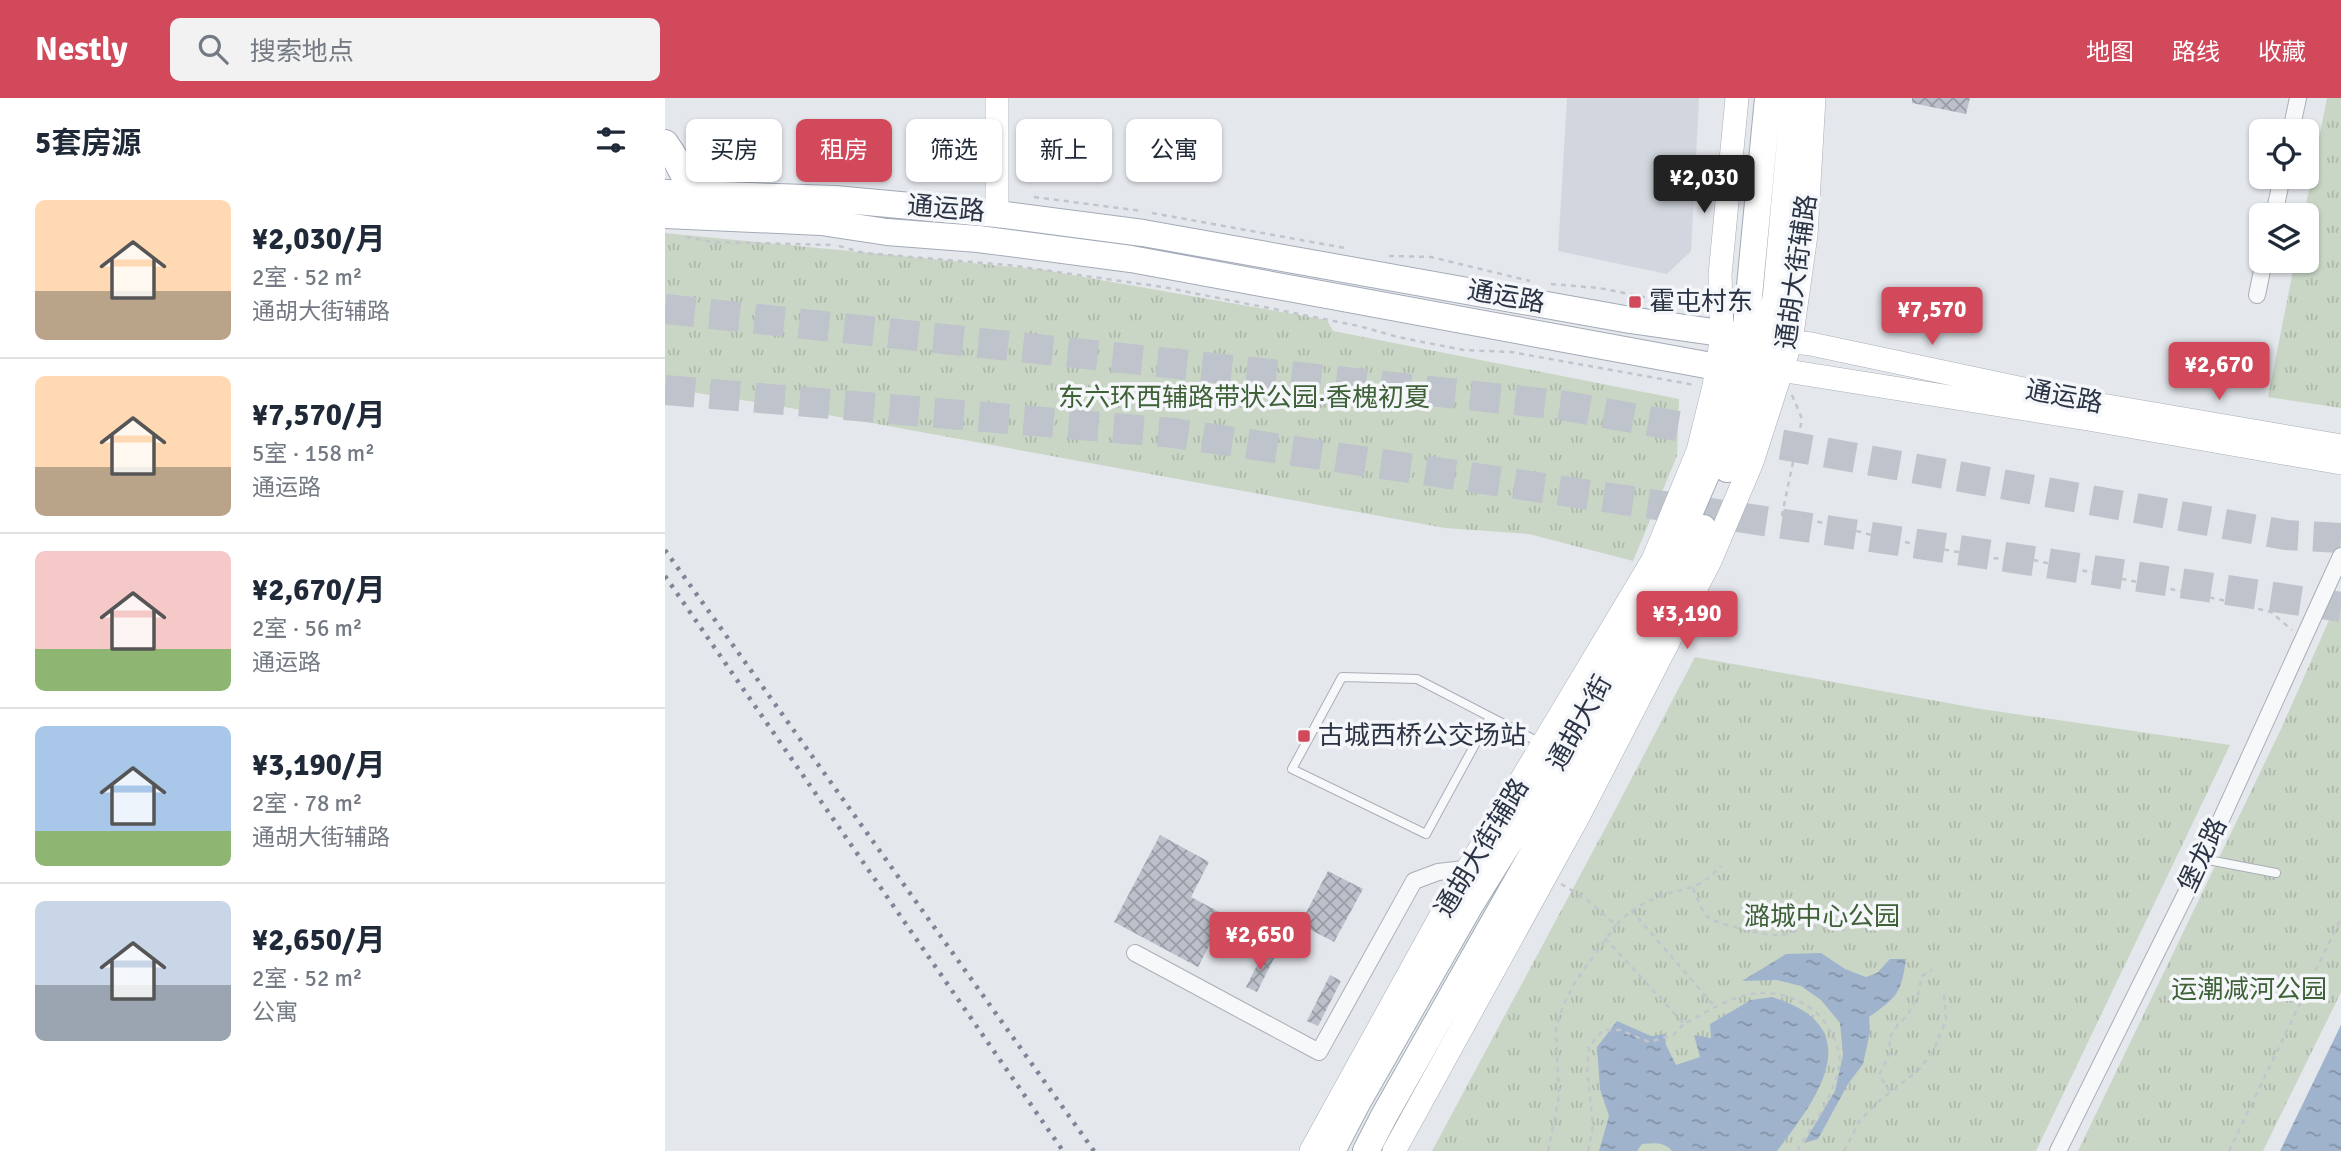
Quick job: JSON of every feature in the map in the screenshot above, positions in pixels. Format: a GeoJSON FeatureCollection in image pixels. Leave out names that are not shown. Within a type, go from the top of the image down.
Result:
{"type":"FeatureCollection","features":[{"type":"Feature","properties":{"kind":"main road","name":"通胡大街"},"geometry":{"type":"LineString","coordinates":[[1756,338],[1768,98]]}},
{"type":"Feature","properties":{"kind":"main road","name":"通胡大街"},"geometry":{"type":"LineString","coordinates":[[1366,1151],[1571,761],[1670,558],[1712,461],[1743,371],[1776,295],[1794,98]]}},
{"type":"Feature","properties":{"kind":"main road"},"geometry":{"type":"LineString","coordinates":[[665,144],[682,167],[676,206]]}},
{"type":"Feature","properties":{"kind":"main road","name":"通运路"},"geometry":{"type":"LineString","coordinates":[[676,206],[835,199],[997,214],[1143,233],[1756,338]]}},
{"type":"Feature","properties":{"kind":"main road","name":"通运路"},"geometry":{"type":"LineString","coordinates":[[676,206],[887,232],[978,239],[1131,259],[1743,371]]}},
{"type":"Feature","properties":{"kind":"main road","name":"通胡大街"},"geometry":{"type":"LineString","coordinates":[[1332,1151],[1481,868],[1571,761]]}},
{"type":"Feature","properties":{"kind":"street"},"geometry":{"type":"LineString","coordinates":[[997,98],[997,214]]}},
{"type":"Feature","properties":{"kind":"street","name":"通胡大街辅路"},"geometry":{"type":"LineString","coordinates":[[1737,98],[1720,275],[1756,338]]}},
{"type":"Feature","properties":{"kind":"street","name":"通胡大街辅路"},"geometry":{"type":"LineString","coordinates":[[1394,1151],[1578,817],[1571,761],[1710,561],[1752,462],[1743,371],[1806,235],[1814,98]]}},
{"type":"Feature","properties":{"kind":"street"},"geometry":{"type":"LineString","coordinates":[[2294,119],[2298,98]]}},
{"type":"Feature","properties":{"kind":"street"},"geometry":{"type":"LineString","coordinates":[[2257,295],[2262,273]]}},
{"type":"Feature","properties":{"kind":"street","name":"通运路"},"geometry":{"type":"LineString","coordinates":[[1756,338],[2341,463]]}},
{"type":"Feature","properties":{"kind":"street","name":"通运路"},"geometry":{"type":"LineString","coordinates":[[1743,371],[1932,396],[2089,411],[2341,446]]}},
{"type":"Feature","properties":{"kind":"street","name":"堡龙路"},"geometry":{"type":"LineString","coordinates":[[2058,1151],[2203,859],[2341,556]]}},
{"type":"Feature","properties":{"kind":"street"},"geometry":{"type":"LineString","coordinates":[[1135,953],[1319,1052],[1414,881],[1438,872],[1481,868]]}},
{"type":"Feature","properties":{"kind":"street","name":"通胡大街辅路"},"geometry":{"type":"LineString","coordinates":[[1311,1151],[1349,1080],[1481,868]]}},
{"type":"Feature","properties":{"kind":"lane"},"geometry":{"type":"LineString","coordinates":[[1490,717],[1426,834],[1292,769],[1342,677],[1417,679],[1490,717],[1571,761]]}},
{"type":"Feature","properties":{"kind":"lane"},"geometry":{"type":"LineString","coordinates":[[2203,859],[2276,873]]}},
{"type":"Feature","properties":{"kind":"path","name":"通运路"},"geometry":{"type":"LineString","coordinates":[[676,206],[713,242],[836,245],[865,253],[1021,267],[1163,287],[1359,326],[1463,350],[1511,352],[1683,384],[1743,371]]}},
{"type":"Feature","properties":{"kind":"path"},"geometry":{"type":"LineString","coordinates":[[1743,371],[1802,419],[1782,515],[1883,538],[1990,558],[2033,560],[2203,595],[2271,612],[2294,631],[2306,632]]}},
{"type":"Feature","properties":{"kind":"path"},"geometry":{"type":"LineString","coordinates":[[1548,1151],[1559,1096],[1556,1029],[1563,1006],[1575,982],[1605,938],[1631,910],[1662,895],[1693,888],[1707,880],[1720,866]]}},
{"type":"Feature","properties":{"kind":"path"},"geometry":{"type":"LineString","coordinates":[[1546,875],[1585,898],[1616,925]]}},
{"type":"Feature","properties":{"kind":"path"},"geometry":{"type":"LineString","coordinates":[[1693,888],[1706,915],[1714,922],[1778,936],[1806,926],[1831,925],[1849,932]]}},
{"type":"Feature","properties":{"kind":"path"},"geometry":{"type":"LineString","coordinates":[[1631,910],[1716,1007]]}},
{"type":"Feature","properties":{"kind":"path"},"geometry":{"type":"LineString","coordinates":[[2229,1151],[2341,918]]}},
{"type":"Feature","properties":{"kind":"path"},"geometry":{"type":"LineString","coordinates":[[1605,938],[1684,1024]]}},
{"type":"Feature","properties":{"kind":"path"},"geometry":{"type":"LineString","coordinates":[[1890,1091],[1879,1075],[1889,1055],[1890,1037],[1908,1015],[1918,994],[1922,975],[1932,970]]}},
{"type":"Feature","properties":{"kind":"path"},"geometry":{"type":"LineString","coordinates":[[1588,1151],[1593,1126],[1587,1068],[1589,1047],[1603,1030],[1620,1030],[1649,1042],[1673,1035],[1684,1024],[1744,995],[1765,993],[1784,995],[1807,1005],[1823,1018],[1836,1040],[1840,1063],[1834,1088],[1799,1150]]}},
{"type":"Feature","properties":{"kind":"path"},"geometry":{"type":"LineString","coordinates":[[1844,1151],[1860,1120],[1890,1091],[1920,1069],[1935,1047],[1946,1020],[1944,993]]}},
{"type":"Feature","properties":{"kind":"shaded area"},"geometry":{"type":"Polygon","coordinates":[[[1567,98],[1699,98],[1691,251],[1667,274],[1558,251],[1567,98]]]}},
{"type":"Feature","properties":{"kind":"green space"},"geometry":{"type":"Polygon","coordinates":[[[2327,98],[2341,98],[2341,408],[2268,397],[2293,273],[2319,273],[2319,203],[2306,203],[2309,189],[2319,189],[2319,139],[2327,98]]]}},
{"type":"Feature","properties":{"kind":"green space","name":"东六环西辅路带状公园·香槐初夏"},"geometry":{"type":"Polygon","coordinates":[[[665,233],[1044,270],[1327,320],[1333,331],[1679,399],[1677,456],[1633,561],[1529,534],[1445,528],[768,404],[665,388],[665,233]]]}},
{"type":"Feature","properties":{"kind":"green space","name":"运潮减河公园"},"geometry":{"type":"Polygon","coordinates":[[[2341,593],[2341,992],[2263,1151],[2078,1151],[2281,729],[2341,593]]]}},
{"type":"Feature","properties":{"kind":"green space","name":"潞城中心公园"},"geometry":{"type":"Polygon","coordinates":[[[1695,657],[1981,709],[2230,745],[2036,1151],[1432,1151],[1695,657]]]}},
{"type":"Feature","properties":{"kind":"water"},"geometry":{"type":"Polygon","coordinates":[[[1821,953],[1845,969],[1866,977],[1877,973],[1890,959],[1906,959],[1896,994],[1869,1017],[1870,1032],[1863,1064],[1848,1084],[1818,1139],[1804,1143],[1835,1091],[1843,1055],[1840,1023],[1821,1000],[1801,986],[1777,980],[1742,981],[1786,954],[1821,953]]]}},
{"type":"Feature","properties":{"kind":"water"},"geometry":{"type":"Polygon","coordinates":[[[1772,997],[1802,1010],[1820,1026],[1828,1044],[1827,1065],[1820,1086],[1808,1108],[1777,1151],[1672,1151],[1666,1146],[1654,1143],[1642,1144],[1637,1151],[1599,1151],[1609,1116],[1600,1089],[1597,1047],[1617,1021],[1651,1036],[1665,1034],[1666,1045],[1676,1065],[1700,1057],[1694,1035],[1711,1038],[1710,1024],[1751,1000],[1772,997]]]}},
{"type":"Feature","properties":{"kind":"water"},"geometry":{"type":"Polygon","coordinates":[[[2341,1025],[2341,1151],[2280,1151],[2341,1025]]]}},
{"type":"Feature","properties":{"kind":"building"},"geometry":{"type":"Polygon","coordinates":[[[1912,98],[1970,98],[1966,114],[1912,103],[1912,98]]]}},
{"type":"Feature","properties":{"kind":"building"},"geometry":{"type":"Polygon","coordinates":[[[1160,835],[1209,862],[1191,897],[1225,915],[1198,967],[1114,922],[1160,835]]]}},
{"type":"Feature","properties":{"kind":"building"},"geometry":{"type":"Polygon","coordinates":[[[1328,871],[1363,889],[1334,942],[1300,924],[1328,871]]]}},
{"type":"Feature","properties":{"kind":"building"},"geometry":{"type":"Polygon","coordinates":[[[1264,952],[1274,958],[1257,992],[1246,987],[1264,952]]]}},
{"type":"Feature","properties":{"kind":"building"},"geometry":{"type":"Polygon","coordinates":[[[1330,975],[1341,981],[1318,1026],[1307,1021],[1330,975]]]}},
{"type":"Feature","properties":{"kind":"tunnel"},"geometry":{"type":"LineString","coordinates":[[665,309],[1560,405],[2286,535],[2341,538]]}},
{"type":"Feature","properties":{"kind":"tunnel"},"geometry":{"type":"LineString","coordinates":[[665,390],[1174,433],[2341,607]]}},
{"type":"Feature","properties":{"kind":"railway"},"geometry":{"type":"LineString","coordinates":[[665,550],[1094,1151]]}},
{"type":"Feature","properties":{"kind":"railway"},"geometry":{"type":"LineString","coordinates":[[665,576],[1063,1151]]}},
{"type":"Feature","properties":{"kind":"place","name":"霍屯村东"},"geometry":{"type":"Point","coordinates":[1635,302]}},
{"type":"Feature","properties":{"kind":"place","name":"古城西桥公交场站"},"geometry":{"type":"Point","coordinates":[1304,736]}}]}
